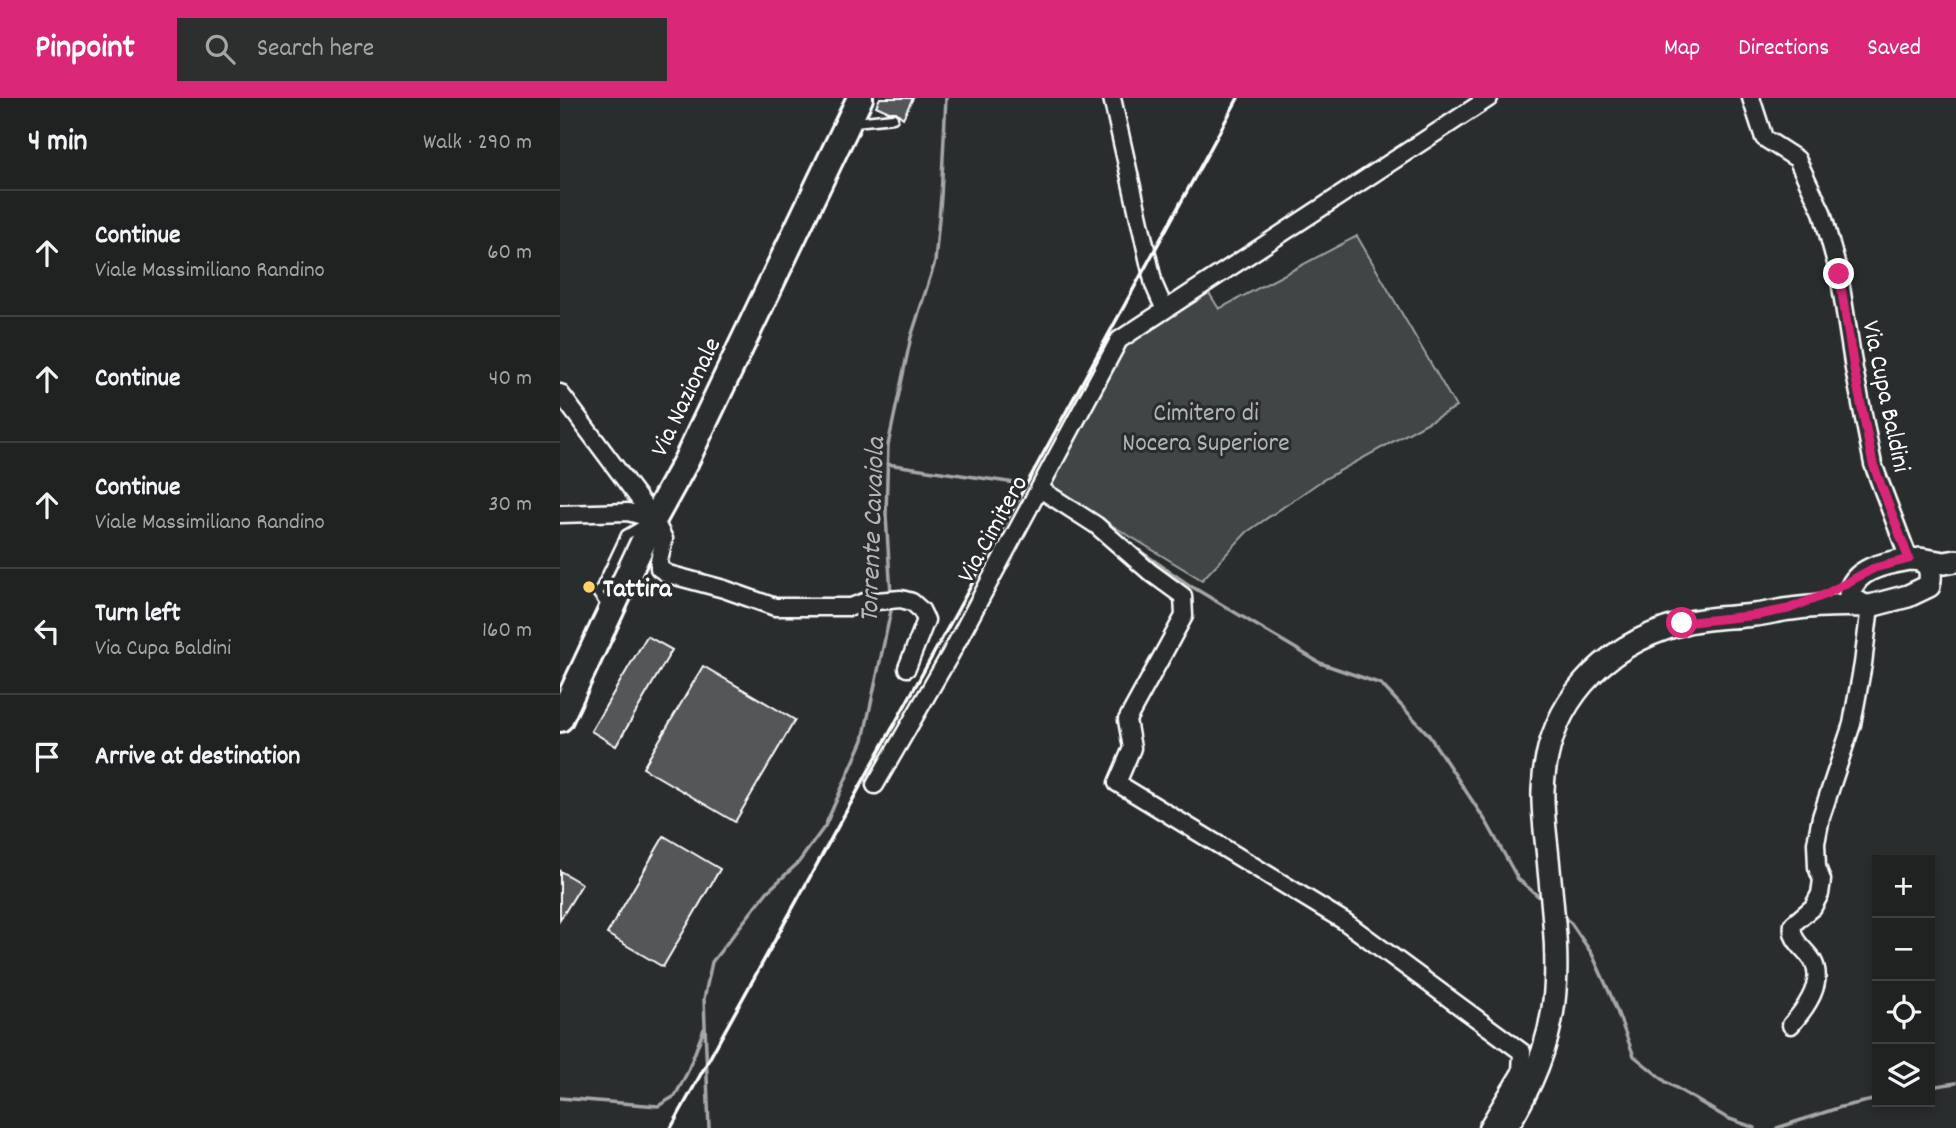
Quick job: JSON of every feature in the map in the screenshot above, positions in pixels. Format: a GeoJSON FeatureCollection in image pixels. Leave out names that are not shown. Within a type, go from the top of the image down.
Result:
{"type":"FeatureCollection","features":[{"type":"Feature","properties":{"kind":"main road","name":"Via Nazionale"},"geometry":{"type":"LineString","coordinates":[[560,719],[654,519],[698,436],[860,98]]}},
{"type":"Feature","properties":{"kind":"street"},"geometry":{"type":"LineString","coordinates":[[1112,98],[1154,285],[1164,310]]}},
{"type":"Feature","properties":{"kind":"street","name":"Via Cimitero"},"geometry":{"type":"LineString","coordinates":[[875,785],[938,677],[1119,340],[1489,98]]}},
{"type":"Feature","properties":{"kind":"street","name":"Via Cupa Baldini"},"geometry":{"type":"LineString","coordinates":[[1751,98],[1764,138],[1797,159],[1822,212],[1839,274],[1873,464],[1914,559]]}},
{"type":"Feature","properties":{"kind":"street"},"geometry":{"type":"LineString","coordinates":[[560,393],[654,519],[664,539],[659,568],[668,575],[724,589],[775,607],[850,607],[864,602],[894,599],[912,602],[921,610],[926,620],[907,668]]}},
{"type":"Feature","properties":{"kind":"street"},"geometry":{"type":"LineString","coordinates":[[1040,489],[1096,525],[1150,572],[1183,596],[1184,616],[1127,720],[1132,748],[1117,783],[1343,921],[1522,1052],[1521,1072],[1487,1128]]}},
{"type":"Feature","properties":{"kind":"street"},"geometry":{"type":"LineString","coordinates":[[560,514],[628,512],[654,519]]}},
{"type":"Feature","properties":{"kind":"street"},"geometry":{"type":"LineString","coordinates":[[1788,609],[1824,595],[1874,568],[1914,559],[1945,563],[1956,561]]}},
{"type":"Feature","properties":{"kind":"street"},"geometry":{"type":"LineString","coordinates":[[1914,559],[1929,566],[1929,586]]}},
{"type":"Feature","properties":{"kind":"street"},"geometry":{"type":"LineString","coordinates":[[1506,1128],[1523,1101],[1544,1048],[1554,1001],[1555,937],[1543,792],[1545,761],[1549,742],[1558,722],[1586,679],[1607,659],[1645,636],[1682,623],[1818,606],[1867,606],[1908,596],[1956,573]]}},
{"type":"Feature","properties":{"kind":"street"},"geometry":{"type":"LineString","coordinates":[[1860,575],[1851,586],[1850,594],[1854,601],[1867,606]]}},
{"type":"Feature","properties":{"kind":"street"},"geometry":{"type":"LineString","coordinates":[[1791,1025],[1800,1015],[1817,983],[1812,961],[1793,936],[1792,930],[1793,924],[1813,907],[1820,894],[1822,880],[1817,867],[1816,844],[1821,817],[1852,724],[1863,664],[1867,606]]}},
{"type":"Feature","properties":{"kind":"lane"},"geometry":{"type":"LineString","coordinates":[[849,122],[893,118]]}},
{"type":"Feature","properties":{"kind":"green space","name":"Cimitero di Nocera Superiore"},"geometry":{"type":"Polygon","coordinates":[[[1357,236],[1456,407],[1321,481],[1247,532],[1202,580],[1054,490],[1049,484],[1115,353],[1209,293],[1219,309],[1357,236]]]}},
{"type":"Feature","properties":{"kind":"building"},"geometry":{"type":"Polygon","coordinates":[[[880,98],[913,98],[903,118],[896,112],[876,106],[880,98]]]}},
{"type":"Feature","properties":{"kind":"building"},"geometry":{"type":"Polygon","coordinates":[[[647,636],[672,650],[616,746],[591,731],[647,636]]]}},
{"type":"Feature","properties":{"kind":"building"},"geometry":{"type":"Polygon","coordinates":[[[703,666],[795,720],[735,822],[643,768],[703,666]]]}},
{"type":"Feature","properties":{"kind":"building"},"geometry":{"type":"Polygon","coordinates":[[[664,836],[720,869],[663,967],[607,934],[664,836]]]}},
{"type":"Feature","properties":{"kind":"building"},"geometry":{"type":"Polygon","coordinates":[[[560,871],[582,884],[560,920],[560,871]]]}},
{"type":"Feature","properties":{"kind":"waterway","name":"Torrente Cavaiola"},"geometry":{"type":"LineString","coordinates":[[891,595],[886,515],[888,445],[911,337],[935,262],[946,98]]}},
{"type":"Feature","properties":{"kind":"waterway"},"geometry":{"type":"LineString","coordinates":[[887,464],[1015,483]]}},
{"type":"Feature","properties":{"kind":"waterway"},"geometry":{"type":"LineString","coordinates":[[1124,540],[1189,585],[1320,663],[1381,684],[1428,734],[1487,823],[1518,879],[1544,901]]}},
{"type":"Feature","properties":{"kind":"waterway","name":"Torrente Cavaiola"},"geometry":{"type":"LineString","coordinates":[[709,1128],[704,999],[712,962],[767,892],[798,863],[825,826],[863,740],[892,606]]}},
{"type":"Feature","properties":{"kind":"waterway"},"geometry":{"type":"LineString","coordinates":[[1561,915],[1571,923],[1592,954],[1634,1056],[1666,1082],[1727,1118],[1755,1128]]}},
{"type":"Feature","properties":{"kind":"waterway"},"geometry":{"type":"LineString","coordinates":[[560,1098],[658,1106],[675,1096],[704,1029]]}},
{"type":"Feature","properties":{"kind":"waterway"},"geometry":{"type":"LineString","coordinates":[[1935,1086],[1956,1083]]}},
{"type":"Feature","properties":{"kind":"waterway"},"geometry":{"type":"LineString","coordinates":[[1777,1128],[1841,1107],[1872,1100]]}},
{"type":"Feature","properties":{"kind":"railway"},"geometry":{"type":"LineString","coordinates":[[671,1128],[1238,98]]}},
{"type":"Feature","properties":{"kind":"place","name":"Tattira"},"geometry":{"type":"Point","coordinates":[589,587]}},
{"type":"Feature","properties":{"kind":"route"},"geometry":{"type":"LineString","coordinates":[[1682,623],[1788,609],[1824,595],[1874,568],[1909,559],[1873,464],[1839,274]]}}]}
